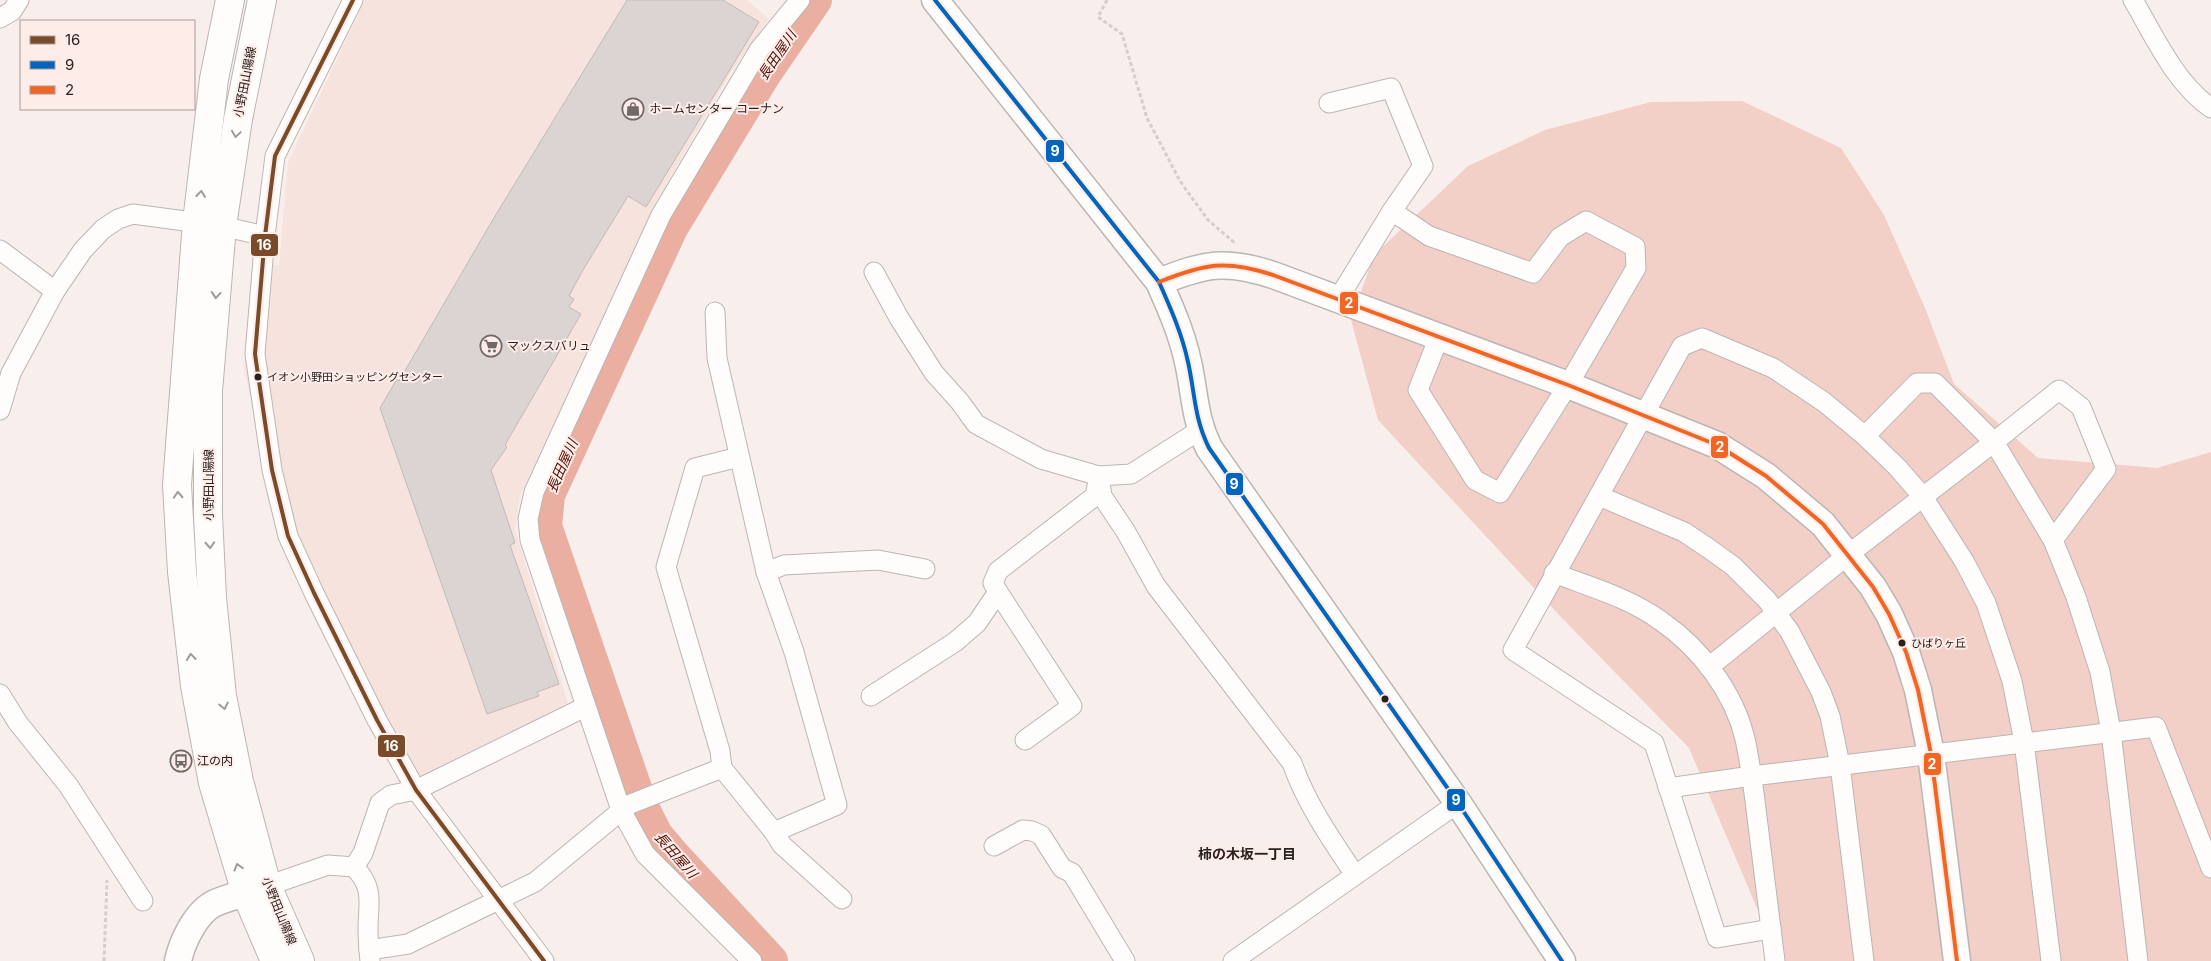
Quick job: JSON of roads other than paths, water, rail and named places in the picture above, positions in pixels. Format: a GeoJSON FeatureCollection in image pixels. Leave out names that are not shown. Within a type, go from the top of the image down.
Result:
{"type":"FeatureCollection","features":[{"type":"Feature","properties":{"kind":"main road","name":"小野田山陽線"},"geometry":{"type":"LineString","coordinates":[[230,0],[214,78],[210,224],[208,515],[212,598],[222,696],[239,782],[256,890],[274,961]]}},
{"type":"Feature","properties":{"kind":"main road","name":"小野田山陽線"},"geometry":{"type":"LineString","coordinates":[[210,224],[238,119],[262,0]]}},
{"type":"Feature","properties":{"kind":"main road","name":"小野田山陽線"},"geometry":{"type":"LineString","coordinates":[[256,890],[300,961]]}},
{"type":"Feature","properties":{"kind":"street"},"geometry":{"type":"LineString","coordinates":[[0,18],[12,11],[19,0]]}},
{"type":"Feature","properties":{"kind":"street"},"geometry":{"type":"LineString","coordinates":[[354,0],[275,156],[265,236],[255,354],[272,470],[288,536],[314,594],[416,790],[544,961]]}},
{"type":"Feature","properties":{"kind":"street"},"geometry":{"type":"LineString","coordinates":[[752,961],[645,854],[585,707],[530,540],[528,519],[534,492],[661,215],[759,50],[800,0]]}},
{"type":"Feature","properties":{"kind":"street"},"geometry":{"type":"LineString","coordinates":[[935,0],[1159,282],[1182,335],[1200,430],[1224,470],[1250,504],[1458,803],[1562,961]]}},
{"type":"Feature","properties":{"kind":"street"},"geometry":{"type":"LineString","coordinates":[[2133,0],[2169,61],[2198,99],[2211,108]]}},
{"type":"Feature","properties":{"kind":"street"},"geometry":{"type":"LineString","coordinates":[[1329,103],[1390,88],[1423,166],[1392,211],[1338,299]]}},
{"type":"Feature","properties":{"kind":"street"},"geometry":{"type":"LineString","coordinates":[[1392,211],[1429,236],[1533,273],[1560,237],[1586,220],[1635,247],[1636,268],[1568,385],[1500,493],[1475,480],[1418,390],[1439,337]]}},
{"type":"Feature","properties":{"kind":"street"},"geometry":{"type":"LineString","coordinates":[[0,410],[11,373],[55,290],[83,250],[103,229],[118,219],[133,214],[210,224],[265,236]]}},
{"type":"Feature","properties":{"kind":"street"},"geometry":{"type":"LineString","coordinates":[[0,250],[55,290]]}},
{"type":"Feature","properties":{"kind":"street"},"geometry":{"type":"LineString","coordinates":[[1159,282],[1193,269],[1222,264],[1245,266],[1338,299],[1568,385],[1717,445],[1766,476],[1823,524],[1848,554],[1889,614],[1906,652],[1918,690],[1931,754],[1957,961]]}},
{"type":"Feature","properties":{"kind":"street"},"geometry":{"type":"LineString","coordinates":[[874,272],[934,374],[960,402],[976,424],[1041,459],[1099,476],[1131,474],[1200,430]]}},
{"type":"Feature","properties":{"kind":"street"},"geometry":{"type":"LineString","coordinates":[[715,312],[717,358],[766,572],[794,652],[837,805],[774,832]]}},
{"type":"Feature","properties":{"kind":"street"},"geometry":{"type":"LineString","coordinates":[[1771,929],[1717,938],[1654,744],[1513,650],[1682,346],[1702,338],[1773,368],[1824,402],[1865,436],[1898,468],[1923,497],[1950,537],[1986,603],[2012,681],[2024,742],[2050,961]]}},
{"type":"Feature","properties":{"kind":"street"},"geometry":{"type":"LineString","coordinates":[[1865,436],[1918,383],[1935,383],[1994,442],[2053,540],[2076,597],[2100,672],[2111,732],[2138,961]]}},
{"type":"Feature","properties":{"kind":"street"},"geometry":{"type":"LineString","coordinates":[[1709,667],[1848,554],[2059,390],[2081,407],[2106,469],[2053,540]]}},
{"type":"Feature","properties":{"kind":"street"},"geometry":{"type":"LineString","coordinates":[[739,457],[695,468],[666,567],[720,751],[722,768],[774,832],[782,845],[842,899]]}},
{"type":"Feature","properties":{"kind":"street"},"geometry":{"type":"LineString","coordinates":[[1025,740],[1072,706],[993,583],[998,571],[1095,496],[1099,476]]}},
{"type":"Feature","properties":{"kind":"street"},"geometry":{"type":"LineString","coordinates":[[1099,476],[1102,496],[1126,532],[1156,586],[1292,763],[1302,790],[1320,823],[1355,875]]}},
{"type":"Feature","properties":{"kind":"street"},"geometry":{"type":"LineString","coordinates":[[1599,496],[1651,517],[1692,537],[1733,566],[1777,612],[1799,647],[1821,692],[1830,716],[1840,765],[1864,961]]}},
{"type":"Feature","properties":{"kind":"street"},"geometry":{"type":"LineString","coordinates":[[766,572],[784,565],[878,560],[925,569]]}},
{"type":"Feature","properties":{"kind":"street"},"geometry":{"type":"LineString","coordinates":[[1554,574],[1608,594],[1660,619],[1678,633],[1718,678],[1732,705],[1745,738],[1752,776],[1775,961]]}},
{"type":"Feature","properties":{"kind":"street"},"geometry":{"type":"LineString","coordinates":[[871,696],[955,642],[977,624],[998,592]]}},
{"type":"Feature","properties":{"kind":"street"},"geometry":{"type":"LineString","coordinates":[[1,697],[18,723],[68,785],[143,901]]}},
{"type":"Feature","properties":{"kind":"street"},"geometry":{"type":"LineString","coordinates":[[354,867],[363,853],[380,803],[391,795],[416,790],[585,707]]}},
{"type":"Feature","properties":{"kind":"street"},"geometry":{"type":"LineString","coordinates":[[1668,788],[2156,727],[2211,868]]}},
{"type":"Feature","properties":{"kind":"street"},"geometry":{"type":"LineString","coordinates":[[178,961],[186,936],[195,922],[213,904],[328,866],[354,867],[364,877],[370,894],[370,955],[408,944],[535,882],[625,808],[722,768]]}},
{"type":"Feature","properties":{"kind":"street"},"geometry":{"type":"LineString","coordinates":[[1233,961],[1458,803]]}},
{"type":"Feature","properties":{"kind":"street"},"geometry":{"type":"LineString","coordinates":[[994,846],[1023,830],[1032,830],[1041,835],[1062,868],[1072,873],[1125,961]]}},
{"type":"Feature","properties":{"kind":"waterway","name":"長田屋川"},"geometry":{"type":"LineString","coordinates":[[771,961],[656,835],[640,803],[545,526],[548,495],[671,228],[763,76],[815,0]]}},
{"type":"Feature","properties":{"kind":"place","name":"ホームセンター コーナン"},"geometry":{"type":"Point","coordinates":[633,109]}},
{"type":"Feature","properties":{"kind":"place","name":"マックスバリュ"},"geometry":{"type":"Point","coordinates":[491,346]}},
{"type":"Feature","properties":{"kind":"place","name":"イオン小野田ショッピングセンター"},"geometry":{"type":"Point","coordinates":[258,377]}},
{"type":"Feature","properties":{"kind":"place","name":"ひばりヶ丘"},"geometry":{"type":"Point","coordinates":[1902,643]}},
{"type":"Feature","properties":{"kind":"place","name":"江の内"},"geometry":{"type":"Point","coordinates":[181,761]}},
{"type":"Feature","properties":{"kind":"district","name":"柿の木坂一丁目"},"geometry":{"type":"Point","coordinates":[1247,854]}}]}
